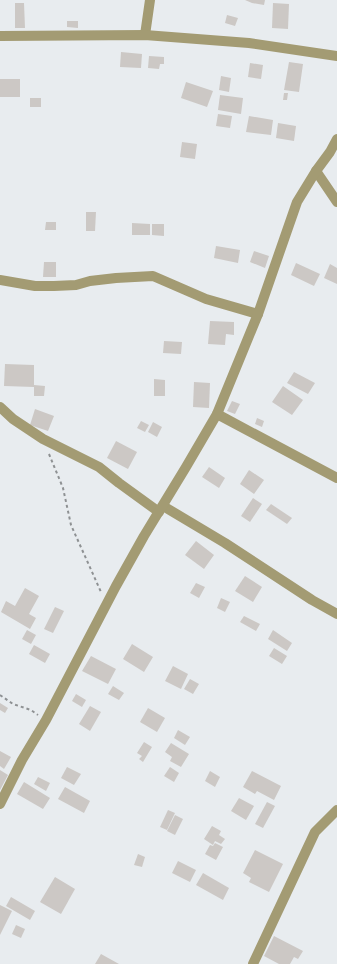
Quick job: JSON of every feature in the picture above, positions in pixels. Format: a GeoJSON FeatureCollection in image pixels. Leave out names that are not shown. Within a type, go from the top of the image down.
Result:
{"type":"FeatureCollection","features":[{"type":"Feature","properties":{"kind":"street"},"geometry":{"type":"LineString","coordinates":[[145,35],[150,0]]}},
{"type":"Feature","properties":{"kind":"street"},"geometry":{"type":"LineString","coordinates":[[0,36],[145,35],[249,43],[337,56]]}},
{"type":"Feature","properties":{"kind":"street"},"geometry":{"type":"LineString","coordinates":[[0,804],[22,760],[46,720],[105,606],[144,536],[217,414],[258,314],[297,202],[337,139]]}},
{"type":"Feature","properties":{"kind":"street"},"geometry":{"type":"LineString","coordinates":[[316,171],[337,202]]}},
{"type":"Feature","properties":{"kind":"street"},"geometry":{"type":"LineString","coordinates":[[0,280],[35,286],[54,286],[76,285],[90,281],[116,278],[153,276],[206,299],[258,314]]}},
{"type":"Feature","properties":{"kind":"street"},"geometry":{"type":"LineString","coordinates":[[0,407],[13,419],[43,439],[99,467],[119,483],[161,509],[225,543],[312,600],[337,614]]}},
{"type":"Feature","properties":{"kind":"street"},"geometry":{"type":"LineString","coordinates":[[217,414],[337,478]]}},
{"type":"Feature","properties":{"kind":"street"},"geometry":{"type":"LineString","coordinates":[[253,964],[316,832],[337,810]]}},
{"type":"Feature","properties":{"kind":"path"},"geometry":{"type":"LineString","coordinates":[[43,439],[63,488],[71,526],[100,589],[105,606]]}},
{"type":"Feature","properties":{"kind":"path"},"geometry":{"type":"LineString","coordinates":[[0,695],[14,704],[31,710],[46,720]]}},
{"type":"Feature","properties":{"kind":"building"},"geometry":{"type":"Polygon","coordinates":[[[245,0],[265,0],[264,5],[245,0]]]}},
{"type":"Feature","properties":{"kind":"building"},"geometry":{"type":"Polygon","coordinates":[[[15,3],[24,3],[25,28],[15,28],[15,3]]]}},
{"type":"Feature","properties":{"kind":"building"},"geometry":{"type":"Polygon","coordinates":[[[273,3],[289,4],[288,29],[272,28],[273,3]]]}},
{"type":"Feature","properties":{"kind":"building"},"geometry":{"type":"Polygon","coordinates":[[[227,15],[238,18],[235,26],[225,23],[227,15]]]}},
{"type":"Feature","properties":{"kind":"building"},"geometry":{"type":"Polygon","coordinates":[[[67,21],[78,21],[78,28],[67,27],[67,21]]]}},
{"type":"Feature","properties":{"kind":"building"},"geometry":{"type":"Polygon","coordinates":[[[121,52],[142,54],[141,68],[120,67],[121,52]]]}},
{"type":"Feature","properties":{"kind":"building"},"geometry":{"type":"Polygon","coordinates":[[[149,56],[164,57],[164,64],[160,64],[159,69],[148,68],[149,56]]]}},
{"type":"Feature","properties":{"kind":"building"},"geometry":{"type":"Polygon","coordinates":[[[289,62],[303,64],[299,92],[284,90],[289,62]]]}},
{"type":"Feature","properties":{"kind":"building"},"geometry":{"type":"Polygon","coordinates":[[[250,63],[263,65],[261,79],[248,77],[250,63]]]}},
{"type":"Feature","properties":{"kind":"building"},"geometry":{"type":"Polygon","coordinates":[[[221,76],[231,78],[229,92],[219,90],[221,76]]]}},
{"type":"Feature","properties":{"kind":"building"},"geometry":{"type":"Polygon","coordinates":[[[0,79],[20,79],[20,97],[0,97],[0,79]]]}},
{"type":"Feature","properties":{"kind":"building"},"geometry":{"type":"Polygon","coordinates":[[[186,82],[213,91],[207,107],[181,98],[186,82]]]}},
{"type":"Feature","properties":{"kind":"building"},"geometry":{"type":"Polygon","coordinates":[[[284,93],[288,93],[287,100],[283,100],[284,93]]]}},
{"type":"Feature","properties":{"kind":"building"},"geometry":{"type":"Polygon","coordinates":[[[220,95],[243,98],[241,114],[218,110],[220,95]]]}},
{"type":"Feature","properties":{"kind":"building"},"geometry":{"type":"Polygon","coordinates":[[[30,98],[41,98],[41,107],[30,107],[30,98]]]}},
{"type":"Feature","properties":{"kind":"building"},"geometry":{"type":"Polygon","coordinates":[[[218,114],[232,116],[230,128],[216,126],[218,114]]]}},
{"type":"Feature","properties":{"kind":"building"},"geometry":{"type":"Polygon","coordinates":[[[249,116],[273,120],[271,135],[246,132],[249,116]]]}},
{"type":"Feature","properties":{"kind":"building"},"geometry":{"type":"Polygon","coordinates":[[[278,123],[296,126],[294,141],[276,138],[278,123]]]}},
{"type":"Feature","properties":{"kind":"building"},"geometry":{"type":"Polygon","coordinates":[[[182,142],[197,144],[195,159],[180,157],[182,142]]]}},
{"type":"Feature","properties":{"kind":"building"},"geometry":{"type":"Polygon","coordinates":[[[86,212],[96,212],[95,231],[86,231],[86,212]]]}},
{"type":"Feature","properties":{"kind":"building"},"geometry":{"type":"Polygon","coordinates":[[[46,222],[56,222],[56,230],[45,230],[46,222]]]}},
{"type":"Feature","properties":{"kind":"building"},"geometry":{"type":"Polygon","coordinates":[[[132,223],[150,224],[150,235],[132,235],[132,223]]]}},
{"type":"Feature","properties":{"kind":"building"},"geometry":{"type":"Polygon","coordinates":[[[152,224],[164,224],[164,236],[152,235],[152,224]]]}},
{"type":"Feature","properties":{"kind":"building"},"geometry":{"type":"Polygon","coordinates":[[[216,246],[240,250],[238,263],[214,258],[216,246]]]}},
{"type":"Feature","properties":{"kind":"building"},"geometry":{"type":"Polygon","coordinates":[[[254,251],[269,256],[265,268],[250,262],[254,251]]]}},
{"type":"Feature","properties":{"kind":"building"},"geometry":{"type":"Polygon","coordinates":[[[44,262],[56,262],[56,277],[43,277],[44,262]]]}},
{"type":"Feature","properties":{"kind":"building"},"geometry":{"type":"Polygon","coordinates":[[[296,263],[320,274],[314,286],[291,275],[296,263]]]}},
{"type":"Feature","properties":{"kind":"building"},"geometry":{"type":"Polygon","coordinates":[[[330,264],[337,268],[337,284],[324,278],[330,264]]]}},
{"type":"Feature","properties":{"kind":"building"},"geometry":{"type":"Polygon","coordinates":[[[210,321],[234,322],[234,335],[226,334],[225,345],[208,344],[210,321]]]}},
{"type":"Feature","properties":{"kind":"building"},"geometry":{"type":"Polygon","coordinates":[[[164,341],[182,342],[181,354],[163,353],[164,341]]]}},
{"type":"Feature","properties":{"kind":"building"},"geometry":{"type":"Polygon","coordinates":[[[5,364],[34,365],[34,387],[4,386],[5,364]]]}},
{"type":"Feature","properties":{"kind":"building"},"geometry":{"type":"Polygon","coordinates":[[[294,372],[315,383],[308,394],[287,383],[294,372]]]}},
{"type":"Feature","properties":{"kind":"building"},"geometry":{"type":"Polygon","coordinates":[[[154,379],[165,380],[165,396],[154,396],[154,379]]]}},
{"type":"Feature","properties":{"kind":"building"},"geometry":{"type":"Polygon","coordinates":[[[194,382],[210,383],[209,408],[193,407],[194,382]]]}},
{"type":"Feature","properties":{"kind":"building"},"geometry":{"type":"Polygon","coordinates":[[[34,385],[45,386],[44,396],[34,396],[34,385]]]}},
{"type":"Feature","properties":{"kind":"building"},"geometry":{"type":"Polygon","coordinates":[[[283,386],[303,400],[292,415],[272,402],[283,386]]]}},
{"type":"Feature","properties":{"kind":"building"},"geometry":{"type":"Polygon","coordinates":[[[232,401],[240,404],[235,414],[227,411],[232,401]]]}},
{"type":"Feature","properties":{"kind":"building"},"geometry":{"type":"Polygon","coordinates":[[[35,409],[54,416],[48,431],[30,425],[35,409]]]}},
{"type":"Feature","properties":{"kind":"building"},"geometry":{"type":"Polygon","coordinates":[[[257,418],[264,421],[262,427],[255,424],[257,418]]]}},
{"type":"Feature","properties":{"kind":"building"},"geometry":{"type":"Polygon","coordinates":[[[141,421],[149,425],[145,432],[137,428],[141,421]]]}},
{"type":"Feature","properties":{"kind":"building"},"geometry":{"type":"Polygon","coordinates":[[[153,422],[162,427],[157,437],[148,432],[153,422]]]}},
{"type":"Feature","properties":{"kind":"building"},"geometry":{"type":"Polygon","coordinates":[[[116,441],[137,452],[128,469],[107,458],[116,441]]]}},
{"type":"Feature","properties":{"kind":"building"},"geometry":{"type":"Polygon","coordinates":[[[209,467],[225,478],[219,488],[202,477],[209,467]]]}},
{"type":"Feature","properties":{"kind":"building"},"geometry":{"type":"Polygon","coordinates":[[[249,470],[264,480],[254,494],[240,484],[249,470]]]}},
{"type":"Feature","properties":{"kind":"building"},"geometry":{"type":"Polygon","coordinates":[[[253,498],[262,504],[250,522],[241,516],[253,498]]]}},
{"type":"Feature","properties":{"kind":"building"},"geometry":{"type":"Polygon","coordinates":[[[271,504],[292,518],[287,524],[266,510],[271,504]]]}},
{"type":"Feature","properties":{"kind":"building"},"geometry":{"type":"Polygon","coordinates":[[[196,541],[214,555],[204,569],[185,555],[196,541]]]}},
{"type":"Feature","properties":{"kind":"building"},"geometry":{"type":"Polygon","coordinates":[[[245,576],[262,587],[253,602],[235,591],[245,576]]]}},
{"type":"Feature","properties":{"kind":"building"},"geometry":{"type":"Polygon","coordinates":[[[196,583],[205,587],[199,598],[190,593],[196,583]]]}},
{"type":"Feature","properties":{"kind":"building"},"geometry":{"type":"Polygon","coordinates":[[[25,588],[39,596],[29,614],[36,618],[30,629],[1,612],[6,601],[15,606],[25,588]]]}},
{"type":"Feature","properties":{"kind":"building"},"geometry":{"type":"Polygon","coordinates":[[[221,598],[230,602],[225,612],[217,608],[221,598]]]}},
{"type":"Feature","properties":{"kind":"building"},"geometry":{"type":"Polygon","coordinates":[[[55,607],[64,611],[53,633],[44,629],[55,607]]]}},
{"type":"Feature","properties":{"kind":"building"},"geometry":{"type":"Polygon","coordinates":[[[244,616],[260,624],[256,631],[240,622],[244,616]]]}},
{"type":"Feature","properties":{"kind":"building"},"geometry":{"type":"Polygon","coordinates":[[[27,630],[36,635],[31,644],[22,639],[27,630]]]}},
{"type":"Feature","properties":{"kind":"building"},"geometry":{"type":"Polygon","coordinates":[[[273,630],[292,643],[287,651],[268,639],[273,630]]]}},
{"type":"Feature","properties":{"kind":"building"},"geometry":{"type":"Polygon","coordinates":[[[132,644],[153,657],[144,672],[123,659],[132,644]]]}},
{"type":"Feature","properties":{"kind":"building"},"geometry":{"type":"Polygon","coordinates":[[[34,645],[50,654],[45,663],[29,654],[34,645]]]}},
{"type":"Feature","properties":{"kind":"building"},"geometry":{"type":"Polygon","coordinates":[[[274,648],[287,656],[282,664],[269,656],[274,648]]]}},
{"type":"Feature","properties":{"kind":"building"},"geometry":{"type":"Polygon","coordinates":[[[91,656],[116,669],[108,684],[82,671],[91,656]]]}},
{"type":"Feature","properties":{"kind":"building"},"geometry":{"type":"Polygon","coordinates":[[[173,666],[188,674],[181,689],[165,681],[173,666]]]}},
{"type":"Feature","properties":{"kind":"building"},"geometry":{"type":"Polygon","coordinates":[[[190,679],[199,684],[193,694],[184,689],[190,679]]]}},
{"type":"Feature","properties":{"kind":"building"},"geometry":{"type":"Polygon","coordinates":[[[113,686],[124,693],[119,700],[108,694],[113,686]]]}},
{"type":"Feature","properties":{"kind":"building"},"geometry":{"type":"Polygon","coordinates":[[[76,694],[86,700],[82,707],[72,701],[76,694]]]}},
{"type":"Feature","properties":{"kind":"building"},"geometry":{"type":"Polygon","coordinates":[[[0,703],[8,708],[5,713],[0,710],[0,703]]]}},
{"type":"Feature","properties":{"kind":"building"},"geometry":{"type":"Polygon","coordinates":[[[90,706],[101,712],[90,731],[79,724],[90,706]]]}},
{"type":"Feature","properties":{"kind":"building"},"geometry":{"type":"Polygon","coordinates":[[[148,708],[165,718],[157,732],[140,722],[148,708]]]}},
{"type":"Feature","properties":{"kind":"building"},"geometry":{"type":"Polygon","coordinates":[[[178,730],[190,737],[185,745],[174,738],[178,730]]]}},
{"type":"Feature","properties":{"kind":"building"},"geometry":{"type":"Polygon","coordinates":[[[144,742],[152,747],[143,762],[139,759],[142,756],[137,753],[144,742]]]}},
{"type":"Feature","properties":{"kind":"building"},"geometry":{"type":"Polygon","coordinates":[[[171,743],[189,754],[181,767],[170,761],[172,757],[165,752],[171,743]]]}},
{"type":"Feature","properties":{"kind":"building"},"geometry":{"type":"Polygon","coordinates":[[[0,751],[11,757],[4,769],[0,766],[0,751]]]}},
{"type":"Feature","properties":{"kind":"building"},"geometry":{"type":"Polygon","coordinates":[[[67,767],[81,774],[74,785],[61,778],[67,767]]]}},
{"type":"Feature","properties":{"kind":"building"},"geometry":{"type":"Polygon","coordinates":[[[170,767],[179,773],[174,782],[164,776],[170,767]]]}},
{"type":"Feature","properties":{"kind":"building"},"geometry":{"type":"Polygon","coordinates":[[[0,770],[8,775],[0,790],[0,770]]]}},
{"type":"Feature","properties":{"kind":"building"},"geometry":{"type":"Polygon","coordinates":[[[210,771],[220,777],[215,787],[205,781],[210,771]]]}},
{"type":"Feature","properties":{"kind":"building"},"geometry":{"type":"Polygon","coordinates":[[[252,771],[281,786],[274,800],[257,791],[255,794],[243,787],[252,771]]]}},
{"type":"Feature","properties":{"kind":"building"},"geometry":{"type":"Polygon","coordinates":[[[38,777],[50,783],[46,791],[34,784],[38,777]]]}},
{"type":"Feature","properties":{"kind":"building"},"geometry":{"type":"Polygon","coordinates":[[[24,782],[50,798],[43,809],[17,794],[24,782]]]}},
{"type":"Feature","properties":{"kind":"building"},"geometry":{"type":"Polygon","coordinates":[[[65,787],[90,801],[84,813],[58,799],[65,787]]]}},
{"type":"Feature","properties":{"kind":"building"},"geometry":{"type":"Polygon","coordinates":[[[239,798],[254,806],[246,820],[231,811],[239,798]]]}},
{"type":"Feature","properties":{"kind":"building"},"geometry":{"type":"Polygon","coordinates":[[[267,802],[275,806],[263,828],[255,824],[267,802]]]}},
{"type":"Feature","properties":{"kind":"building"},"geometry":{"type":"Polygon","coordinates":[[[168,810],[175,813],[167,830],[160,827],[168,810]]]}},
{"type":"Feature","properties":{"kind":"building"},"geometry":{"type":"Polygon","coordinates":[[[175,815],[183,819],[175,835],[167,831],[175,815]]]}},
{"type":"Feature","properties":{"kind":"building"},"geometry":{"type":"Polygon","coordinates":[[[212,826],[221,831],[219,835],[225,839],[221,844],[215,841],[213,845],[204,839],[212,826]]]}},
{"type":"Feature","properties":{"kind":"building"},"geometry":{"type":"Polygon","coordinates":[[[215,843],[223,847],[216,860],[205,854],[210,845],[213,846],[215,843]]]}},
{"type":"Feature","properties":{"kind":"building"},"geometry":{"type":"Polygon","coordinates":[[[255,850],[283,864],[269,892],[249,882],[251,878],[243,873],[255,850]]]}},
{"type":"Feature","properties":{"kind":"building"},"geometry":{"type":"Polygon","coordinates":[[[138,854],[145,857],[142,867],[134,865],[138,854]]]}},
{"type":"Feature","properties":{"kind":"building"},"geometry":{"type":"Polygon","coordinates":[[[178,861],[196,870],[190,882],[172,873],[178,861]]]}},
{"type":"Feature","properties":{"kind":"building"},"geometry":{"type":"Polygon","coordinates":[[[203,873],[229,888],[223,900],[196,885],[203,873]]]}},
{"type":"Feature","properties":{"kind":"building"},"geometry":{"type":"Polygon","coordinates":[[[55,877],[75,889],[61,914],[40,902],[55,877]]]}},
{"type":"Feature","properties":{"kind":"building"},"geometry":{"type":"Polygon","coordinates":[[[11,897],[35,911],[30,920],[6,906],[11,897]]]}},
{"type":"Feature","properties":{"kind":"building"},"geometry":{"type":"Polygon","coordinates":[[[0,905],[12,911],[0,935],[0,905]]]}},
{"type":"Feature","properties":{"kind":"building"},"geometry":{"type":"Polygon","coordinates":[[[16,925],[25,929],[21,938],[12,934],[16,925]]]}},
{"type":"Feature","properties":{"kind":"building"},"geometry":{"type":"Polygon","coordinates":[[[274,936],[303,951],[298,959],[294,957],[290,964],[279,964],[264,956],[274,936]]]}},
{"type":"Feature","properties":{"kind":"building"},"geometry":{"type":"Polygon","coordinates":[[[101,954],[119,964],[95,964],[101,954]]]}}]}
